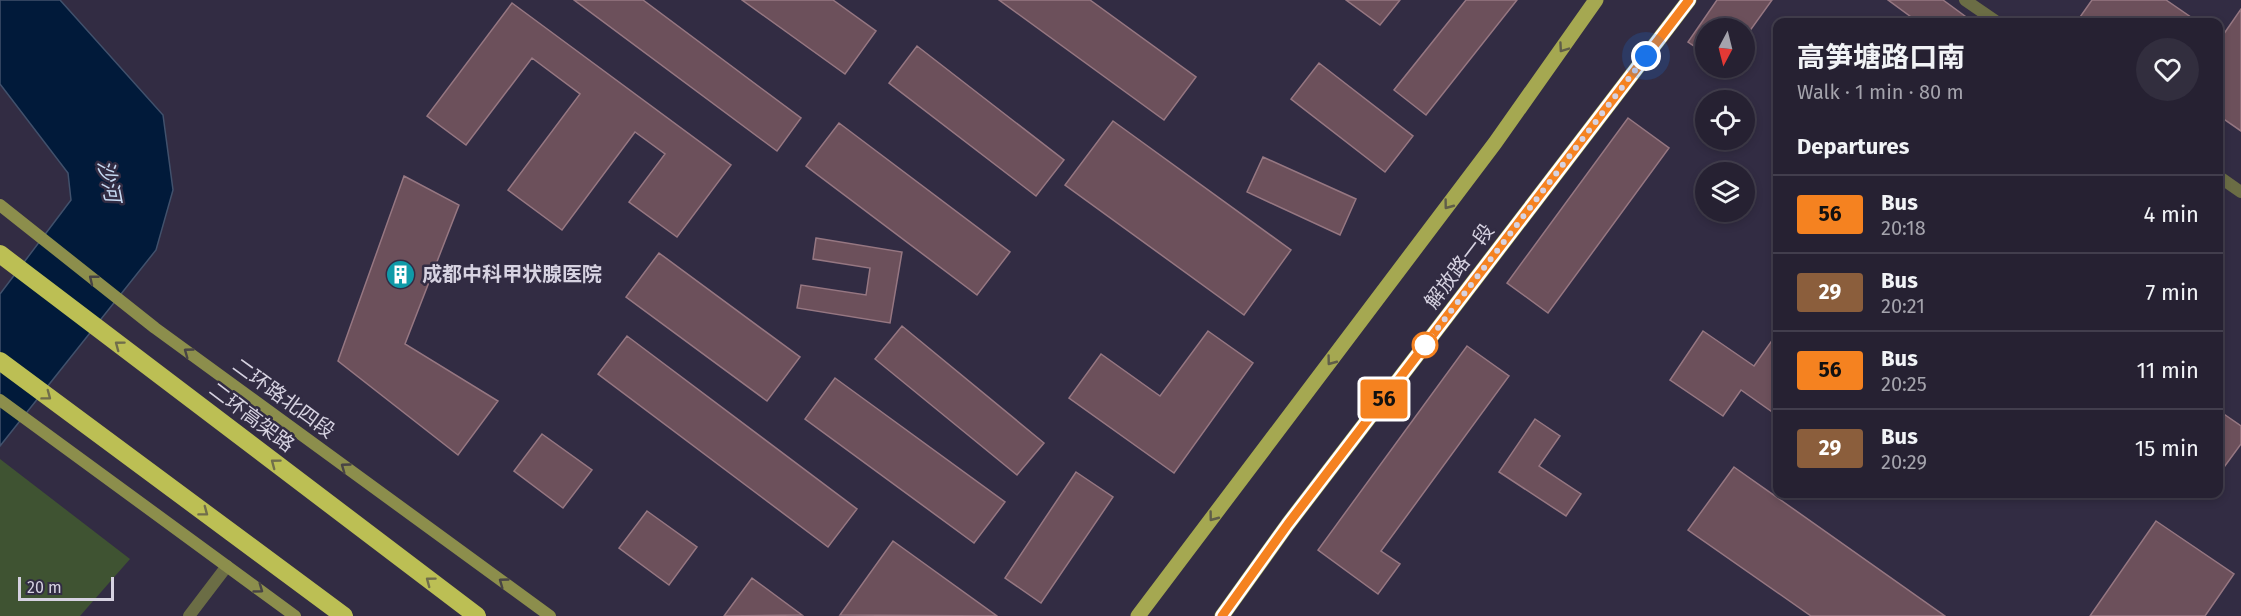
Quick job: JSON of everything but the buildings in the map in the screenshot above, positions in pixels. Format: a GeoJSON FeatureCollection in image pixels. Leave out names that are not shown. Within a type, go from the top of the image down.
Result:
{"type":"FeatureCollection","features":[{"type":"Feature","properties":{"kind":"highway","name":"二环高架路"},"geometry":{"type":"LineString","coordinates":[[0,254],[477,616]]}},
{"type":"Feature","properties":{"kind":"highway"},"geometry":{"type":"LineString","coordinates":[[0,362],[344,616]]}},
{"type":"Feature","properties":{"kind":"highway"},"geometry":{"type":"LineString","coordinates":[[322,600],[339,616]]}},
{"type":"Feature","properties":{"kind":"main road"},"geometry":{"type":"LineString","coordinates":[[1138,616],[1495,143],[1596,0]]}},
{"type":"Feature","properties":{"kind":"main road","name":"解放路一段"},"geometry":{"type":"LineString","coordinates":[[1222,616],[1288,524],[1689,0]]}},
{"type":"Feature","properties":{"kind":"main road","name":"二环路北四段"},"geometry":{"type":"LineString","coordinates":[[0,205],[155,328],[550,616]]}},
{"type":"Feature","properties":{"kind":"main road"},"geometry":{"type":"LineString","coordinates":[[0,400],[295,616]]}},
{"type":"Feature","properties":{"kind":"street"},"geometry":{"type":"LineString","coordinates":[[1965,0],[1991,18]]}},
{"type":"Feature","properties":{"kind":"street"},"geometry":{"type":"LineString","coordinates":[[2223,179],[2241,192]]}},
{"type":"Feature","properties":{"kind":"street"},"geometry":{"type":"LineString","coordinates":[[189,616],[227,566]]}},
{"type":"Feature","properties":{"kind":"green space"},"geometry":{"type":"Polygon","coordinates":[[[0,459],[130,559],[80,616],[0,616],[0,459]]]}},
{"type":"Feature","properties":{"kind":"water","name":"沙河"},"geometry":{"type":"Polygon","coordinates":[[[0,0],[60,0],[163,115],[173,190],[156,250],[0,446],[0,294],[71,200],[68,173],[0,84],[0,0]]]}},
{"type":"Feature","properties":{"kind":"bus line","name":"56"},"geometry":{"type":"LineString","coordinates":[[1222,616],[1288,524],[1689,0]]}},
{"type":"Feature","properties":{"kind":"place","name":"成都中科甲状腺医院"},"geometry":{"type":"Point","coordinates":[401,274]}},
{"type":"Feature","properties":{"kind":"route"},"geometry":{"type":"LineString","coordinates":[[1425,345],[1646,56]]}}]}
